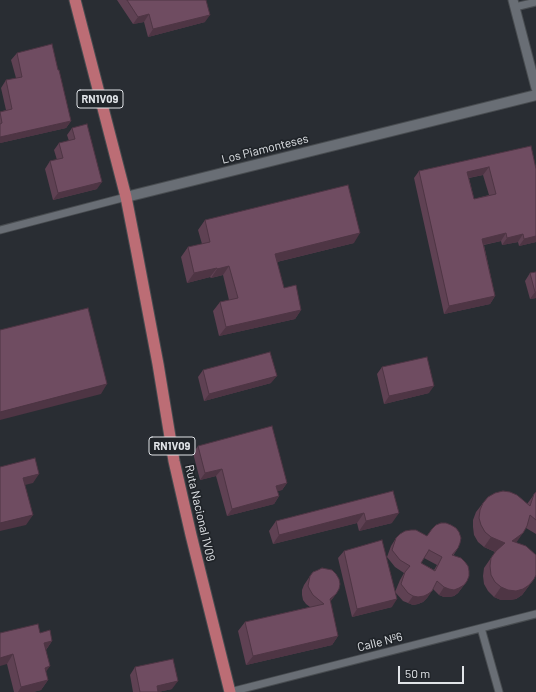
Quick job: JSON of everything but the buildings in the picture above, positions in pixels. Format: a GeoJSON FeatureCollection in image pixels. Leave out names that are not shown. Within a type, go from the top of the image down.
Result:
{"type":"FeatureCollection","features":[{"type":"Feature","properties":{"kind":"main road","name":"RN1V09"},"geometry":{"type":"LineString","coordinates":[[75,0],[126,197]]}},
{"type":"Feature","properties":{"kind":"main road","name":"Los Piamonteses"},"geometry":{"type":"LineString","coordinates":[[126,197],[536,95]]}},
{"type":"Feature","properties":{"kind":"main road","name":"Ruta Nacional 1V09"},"geometry":{"type":"LineString","coordinates":[[126,197],[157,357],[174,461],[230,692]]}},
{"type":"Feature","properties":{"kind":"street"},"geometry":{"type":"LineString","coordinates":[[536,2],[514,4],[536,88]]}},
{"type":"Feature","properties":{"kind":"street","name":"Los Piamonteses"},"geometry":{"type":"LineString","coordinates":[[0,230],[126,197]]}},
{"type":"Feature","properties":{"kind":"street","name":"Calle Nº6"},"geometry":{"type":"LineString","coordinates":[[230,692],[536,614]]}},
{"type":"Feature","properties":{"kind":"street"},"geometry":{"type":"LineString","coordinates":[[481,628],[499,692]]}}]}
